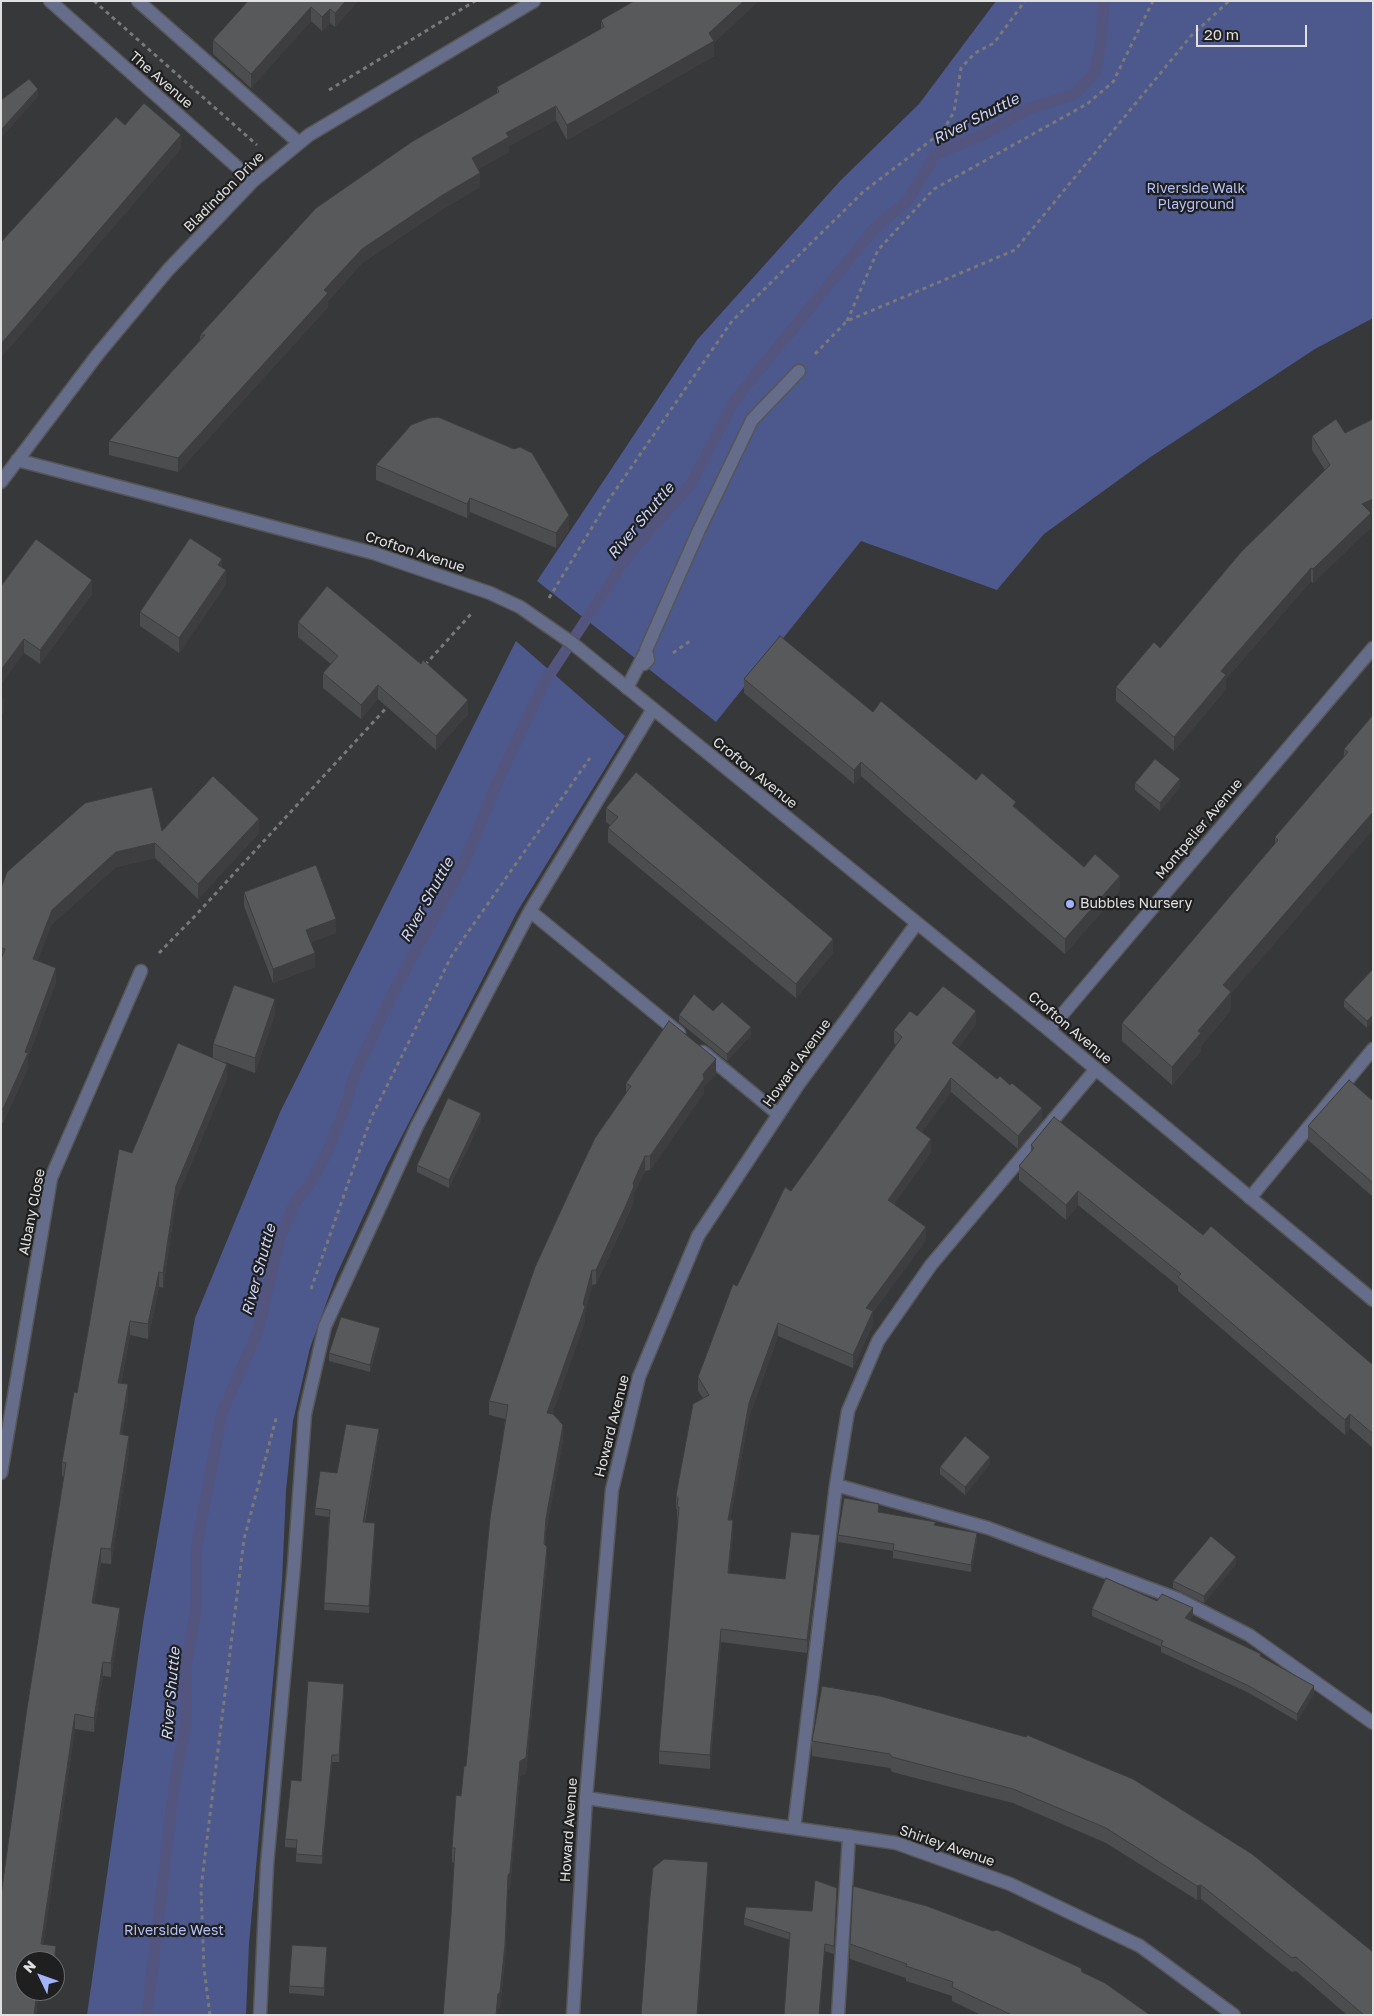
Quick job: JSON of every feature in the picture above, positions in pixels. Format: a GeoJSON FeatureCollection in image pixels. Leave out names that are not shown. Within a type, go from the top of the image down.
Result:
{"type":"FeatureCollection","features":[{"type":"Feature","properties":{"kind":"street","name":"The Avenue"},"geometry":{"type":"LineString","coordinates":[[50,1],[253,181]]}},
{"type":"Feature","properties":{"kind":"street"},"geometry":{"type":"LineString","coordinates":[[138,1],[298,142]]}},
{"type":"Feature","properties":{"kind":"street","name":"Bladindon Drive"},"geometry":{"type":"LineString","coordinates":[[1,482],[98,354],[168,270],[253,181],[298,142],[534,1]]}},
{"type":"Feature","properties":{"kind":"street"},"geometry":{"type":"LineString","coordinates":[[623,684],[646,650],[699,530],[752,420],[800,371]]}},
{"type":"Feature","properties":{"kind":"street","name":"Crofton Avenue"},"geometry":{"type":"LineString","coordinates":[[17,460],[373,553],[490,593],[520,607],[572,643],[918,923],[1373,1300]]}},
{"type":"Feature","properties":{"kind":"street","name":"Montpelier Avenue"},"geometry":{"type":"LineString","coordinates":[[1049,1030],[1373,648]]}},
{"type":"Feature","properties":{"kind":"street"},"geometry":{"type":"LineString","coordinates":[[644,664],[648,660],[646,650]]}},
{"type":"Feature","properties":{"kind":"street"},"geometry":{"type":"LineString","coordinates":[[260,2015],[267,1865],[294,1565],[305,1414],[325,1326],[417,1126],[530,911],[653,709]]}},
{"type":"Feature","properties":{"kind":"street"},"geometry":{"type":"LineString","coordinates":[[530,911],[778,1114]]}},
{"type":"Feature","properties":{"kind":"street","name":"Howard Avenue"},"geometry":{"type":"LineString","coordinates":[[573,2015],[586,1798],[612,1490],[639,1377],[698,1236],[778,1114],[918,923]]}},
{"type":"Feature","properties":{"kind":"street","name":"Albany Close"},"geometry":{"type":"LineString","coordinates":[[1,1473],[51,1178],[141,971]]}},
{"type":"Feature","properties":{"kind":"street"},"geometry":{"type":"LineString","coordinates":[[1250,1198],[1373,1049]]}},
{"type":"Feature","properties":{"kind":"street"},"geometry":{"type":"LineString","coordinates":[[794,1828],[836,1485],[848,1411],[878,1340],[931,1265],[1096,1069]]}},
{"type":"Feature","properties":{"kind":"street"},"geometry":{"type":"LineString","coordinates":[[836,1485],[988,1528],[1178,1599],[1249,1635],[1373,1723]]}},
{"type":"Feature","properties":{"kind":"street","name":"Shirley Avenue"},"geometry":{"type":"LineString","coordinates":[[586,1798],[896,1843],[1010,1884],[1140,1946],[1234,2015]]}},
{"type":"Feature","properties":{"kind":"street"},"geometry":{"type":"LineString","coordinates":[[838,2015],[849,1836]]}},
{"type":"Feature","properties":{"kind":"path"},"geometry":{"type":"LineString","coordinates":[[94,1],[276,162]]}},
{"type":"Feature","properties":{"kind":"path"},"geometry":{"type":"LineString","coordinates":[[537,618],[608,501],[732,321],[863,192],[942,132],[954,112],[961,68],[975,53],[994,43],[1025,1]]}},
{"type":"Feature","properties":{"kind":"path"},"geometry":{"type":"LineString","coordinates":[[800,371],[847,320],[878,250],[934,189],[1087,104],[1113,82],[1153,1]]}},
{"type":"Feature","properties":{"kind":"path"},"geometry":{"type":"LineString","coordinates":[[847,320],[1015,250],[1054,200],[1191,36],[1229,1]]}},
{"type":"Feature","properties":{"kind":"path"},"geometry":{"type":"LineString","coordinates":[[1054,200],[1058,204]]}},
{"type":"Feature","properties":{"kind":"path"},"geometry":{"type":"LineString","coordinates":[[423,667],[490,593]]}},
{"type":"Feature","properties":{"kind":"path"},"geometry":{"type":"LineString","coordinates":[[141,971],[195,916],[390,704]]}},
{"type":"Feature","properties":{"kind":"green space","name":"Riverside Walk Playground"},"geometry":{"type":"Polygon","coordinates":[[[996,1],[1373,1],[1373,318],[1315,349],[1149,458],[1044,534],[997,590],[861,541],[716,722],[537,581],[697,340],[840,181],[919,104],[996,1]]]}},
{"type":"Feature","properties":{"kind":"green space","name":"Riverside West"},"geometry":{"type":"Polygon","coordinates":[[[516,641],[625,736],[517,912],[386,1167],[336,1276],[310,1348],[293,1421],[286,1491],[282,1581],[249,1944],[246,2015],[87,2015],[143,1623],[195,1318],[281,1110],[516,641]]]}},
{"type":"Feature","properties":{"kind":"building"},"geometry":{"type":"Polygon","coordinates":[[[248,1],[346,1],[335,13],[330,9],[322,17],[311,7],[251,74],[213,40],[248,1]]]}},
{"type":"Feature","properties":{"kind":"building"},"geometry":{"type":"Polygon","coordinates":[[[634,1],[744,1],[709,33],[714,41],[567,125],[556,106],[506,133],[509,137],[472,158],[480,173],[441,196],[362,249],[324,290],[328,293],[178,458],[109,441],[205,335],[200,335],[316,208],[413,141],[499,92],[497,87],[604,27],[601,20],[634,1]]]}},
{"type":"Feature","properties":{"kind":"building"},"geometry":{"type":"Polygon","coordinates":[[[29,79],[38,89],[1,130],[1,100],[29,79]]]}},
{"type":"Feature","properties":{"kind":"building"},"geometry":{"type":"Polygon","coordinates":[[[144,103],[181,135],[1,344],[1,242],[116,117],[125,125],[144,103]]]}},
{"type":"Feature","properties":{"kind":"building"},"geometry":{"type":"Polygon","coordinates":[[[438,417],[514,449],[520,447],[532,453],[569,515],[556,533],[470,498],[467,504],[376,465],[411,425],[429,418],[438,417]]]}},
{"type":"Feature","properties":{"kind":"building"},"geometry":{"type":"Polygon","coordinates":[[[1336,419],[1345,433],[1373,419],[1373,499],[1362,504],[1371,513],[1313,569],[1311,568],[1221,671],[1226,675],[1174,737],[1116,687],[1154,642],[1160,648],[1242,551],[1330,465],[1312,436],[1336,419]]]}},
{"type":"Feature","properties":{"kind":"building"},"geometry":{"type":"Polygon","coordinates":[[[190,538],[222,559],[218,565],[226,570],[179,638],[140,612],[190,538]]]}},
{"type":"Feature","properties":{"kind":"building"},"geometry":{"type":"Polygon","coordinates":[[[36,539],[92,580],[40,650],[24,639],[1,670],[1,586],[36,539]]]}},
{"type":"Feature","properties":{"kind":"building"},"geometry":{"type":"Polygon","coordinates":[[[327,586],[421,664],[423,660],[468,700],[436,736],[378,685],[361,705],[323,673],[338,656],[298,622],[327,586]]]}},
{"type":"Feature","properties":{"kind":"building"},"geometry":{"type":"Polygon","coordinates":[[[780,636],[873,712],[881,701],[976,780],[982,773],[1016,802],[1013,806],[1084,867],[1095,854],[1120,876],[1065,939],[861,762],[854,770],[744,679],[780,636]]]}},
{"type":"Feature","properties":{"kind":"building"},"geometry":{"type":"Polygon","coordinates":[[[1373,715],[1373,812],[1223,985],[1231,992],[1198,1031],[1201,1033],[1172,1067],[1122,1023],[1278,840],[1275,837],[1348,752],[1344,749],[1373,715]]]}},
{"type":"Feature","properties":{"kind":"building"},"geometry":{"type":"Polygon","coordinates":[[[1155,759],[1180,779],[1160,803],[1135,783],[1155,759]]]}},
{"type":"Feature","properties":{"kind":"building"},"geometry":{"type":"Polygon","coordinates":[[[636,772],[833,939],[796,984],[608,828],[618,817],[606,808],[636,772]]]}},
{"type":"Feature","properties":{"kind":"building"},"geometry":{"type":"Polygon","coordinates":[[[213,776],[259,819],[198,884],[155,843],[116,852],[52,910],[33,959],[56,968],[25,1052],[28,1053],[3,1109],[1,1108],[1,959],[5,949],[1,948],[1,888],[7,872],[85,803],[152,787],[162,831],[213,776]]]}},
{"type":"Feature","properties":{"kind":"building"},"geometry":{"type":"Polygon","coordinates":[[[316,865],[336,919],[306,930],[315,953],[273,969],[244,892],[316,865]]]}},
{"type":"Feature","properties":{"kind":"building"},"geometry":{"type":"Polygon","coordinates":[[[1373,969],[1373,1015],[1367,1021],[1344,1000],[1373,969]]]}},
{"type":"Feature","properties":{"kind":"building"},"geometry":{"type":"Polygon","coordinates":[[[234,985],[275,999],[255,1058],[213,1044],[234,985]]]}},
{"type":"Feature","properties":{"kind":"building"},"geometry":{"type":"Polygon","coordinates":[[[943,986],[976,1011],[952,1043],[997,1079],[1000,1076],[1010,1085],[1012,1083],[1042,1108],[1018,1136],[951,1078],[916,1128],[931,1139],[888,1200],[926,1227],[866,1308],[873,1311],[853,1355],[778,1323],[749,1403],[728,1520],[733,1520],[728,1573],[785,1579],[791,1532],[820,1535],[807,1640],[721,1629],[710,1755],[659,1751],[679,1507],[677,1507],[678,1498],[676,1495],[693,1404],[709,1395],[698,1377],[733,1284],[737,1286],[785,1187],[791,1191],[902,1037],[894,1030],[910,1011],[917,1016],[943,986]]]}},
{"type":"Feature","properties":{"kind":"building"},"geometry":{"type":"Polygon","coordinates":[[[694,994],[713,1011],[722,1002],[751,1027],[727,1054],[679,1015],[694,994]]]}},
{"type":"Feature","properties":{"kind":"building"},"geometry":{"type":"Polygon","coordinates":[[[669,1021],[716,1059],[703,1074],[704,1079],[650,1156],[645,1156],[633,1183],[634,1186],[627,1203],[596,1270],[592,1270],[583,1304],[585,1307],[547,1413],[553,1414],[563,1425],[546,1518],[544,1544],[547,1547],[526,1758],[520,1761],[510,1873],[508,1875],[505,1945],[500,1992],[498,1994],[496,2015],[443,2015],[455,1848],[452,1848],[456,1795],[461,1796],[464,1766],[466,1766],[490,1518],[508,1405],[489,1401],[535,1267],[575,1180],[595,1138],[631,1086],[626,1083],[669,1021]]]}},
{"type":"Feature","properties":{"kind":"building"},"geometry":{"type":"Polygon","coordinates":[[[178,1043],[227,1064],[176,1186],[163,1273],[159,1272],[148,1324],[130,1321],[118,1383],[128,1384],[120,1434],[129,1436],[111,1549],[101,1548],[92,1603],[120,1608],[111,1663],[103,1662],[94,1718],[75,1714],[41,1944],[56,1946],[55,1951],[15,1951],[15,2001],[36,2001],[34,2015],[1,2015],[1,1895],[27,1708],[66,1463],[62,1462],[74,1392],[77,1393],[119,1149],[132,1153],[178,1043]]]}},
{"type":"Feature","properties":{"kind":"building"},"geometry":{"type":"Polygon","coordinates":[[[1349,1080],[1373,1101],[1373,1183],[1308,1126],[1349,1080]]]}},
{"type":"Feature","properties":{"kind":"building"},"geometry":{"type":"Polygon","coordinates":[[[448,1098],[481,1113],[449,1180],[417,1165],[448,1098]]]}},
{"type":"Feature","properties":{"kind":"building"},"geometry":{"type":"Polygon","coordinates":[[[1054,1117],[1203,1235],[1211,1226],[1373,1365],[1373,1434],[1350,1414],[1345,1420],[1178,1277],[1181,1274],[1078,1191],[1066,1205],[1019,1166],[1034,1148],[1031,1145],[1054,1117]]]}},
{"type":"Feature","properties":{"kind":"building"},"geometry":{"type":"Polygon","coordinates":[[[341,1317],[380,1328],[370,1365],[329,1353],[341,1317]]]}},
{"type":"Feature","properties":{"kind":"building"},"geometry":{"type":"Polygon","coordinates":[[[346,1424],[379,1429],[363,1522],[375,1523],[369,1606],[324,1603],[330,1510],[315,1508],[320,1471],[337,1473],[346,1424]]]}},
{"type":"Feature","properties":{"kind":"building"},"geometry":{"type":"Polygon","coordinates":[[[965,1436],[990,1457],[965,1487],[940,1467],[965,1436]]]}},
{"type":"Feature","properties":{"kind":"building"},"geometry":{"type":"Polygon","coordinates":[[[844,1498],[879,1504],[878,1512],[936,1522],[934,1525],[977,1533],[971,1565],[893,1550],[894,1544],[838,1535],[844,1498]]]}},
{"type":"Feature","properties":{"kind":"building"},"geometry":{"type":"Polygon","coordinates":[[[1211,1536],[1236,1557],[1204,1596],[1173,1581],[1211,1536]]]}},
{"type":"Feature","properties":{"kind":"building"},"geometry":{"type":"Polygon","coordinates":[[[1106,1578],[1157,1601],[1162,1594],[1193,1608],[1185,1618],[1261,1654],[1260,1656],[1314,1686],[1297,1714],[1249,1686],[1161,1645],[1163,1641],[1092,1609],[1106,1578]]]}},
{"type":"Feature","properties":{"kind":"building"},"geometry":{"type":"Polygon","coordinates":[[[308,1681],[344,1684],[339,1755],[332,1755],[322,1856],[296,1854],[297,1840],[285,1839],[291,1780],[301,1781],[308,1681]]]}},
{"type":"Feature","properties":{"kind":"building"},"geometry":{"type":"Polygon","coordinates":[[[822,1686],[880,1696],[1026,1737],[1027,1735],[1133,1779],[1252,1854],[1373,1952],[1373,2015],[1364,2015],[1296,1957],[1292,1958],[1201,1885],[1197,1886],[1106,1828],[1013,1789],[892,1757],[890,1754],[812,1741],[822,1686]]]}},
{"type":"Feature","properties":{"kind":"building"},"geometry":{"type":"Polygon","coordinates":[[[664,1859],[708,1862],[697,2015],[641,2015],[653,1868],[664,1859]]]}},
{"type":"Feature","properties":{"kind":"building"},"geometry":{"type":"Polygon","coordinates":[[[815,1880],[837,1888],[834,1946],[825,1944],[819,2015],[784,2015],[790,1933],[744,1918],[746,1907],[812,1911],[815,1880]]]}},
{"type":"Feature","properties":{"kind":"building"},"geometry":{"type":"Polygon","coordinates":[[[853,1886],[927,1906],[993,1931],[997,1930],[1081,1968],[1082,1972],[1105,1983],[1150,2015],[1012,2015],[952,1987],[953,1982],[850,1944],[853,1886]]]}},
{"type":"Feature","properties":{"kind":"building"},"geometry":{"type":"Polygon","coordinates":[[[292,1945],[327,1947],[324,1988],[289,1986],[292,1945]]]}},
{"type":"Feature","properties":{"kind":"waterway","name":"River Shuttle"},"geometry":{"type":"LineString","coordinates":[[147,2015],[174,1786],[186,1723],[186,1666],[196,1609],[196,1549],[222,1413],[258,1331],[280,1238],[295,1203],[311,1182],[328,1151],[344,1111],[354,1076],[396,987],[466,859],[497,783],[543,685],[630,553],[691,484],[735,400],[874,229],[908,200],[936,154],[983,135],[1028,109],[1075,94],[1095,73],[1101,41],[1104,1]]}},
{"type":"Feature","properties":{"kind":"place","name":"Bubbles Nursery"},"geometry":{"type":"Point","coordinates":[1070,904]}}]}
